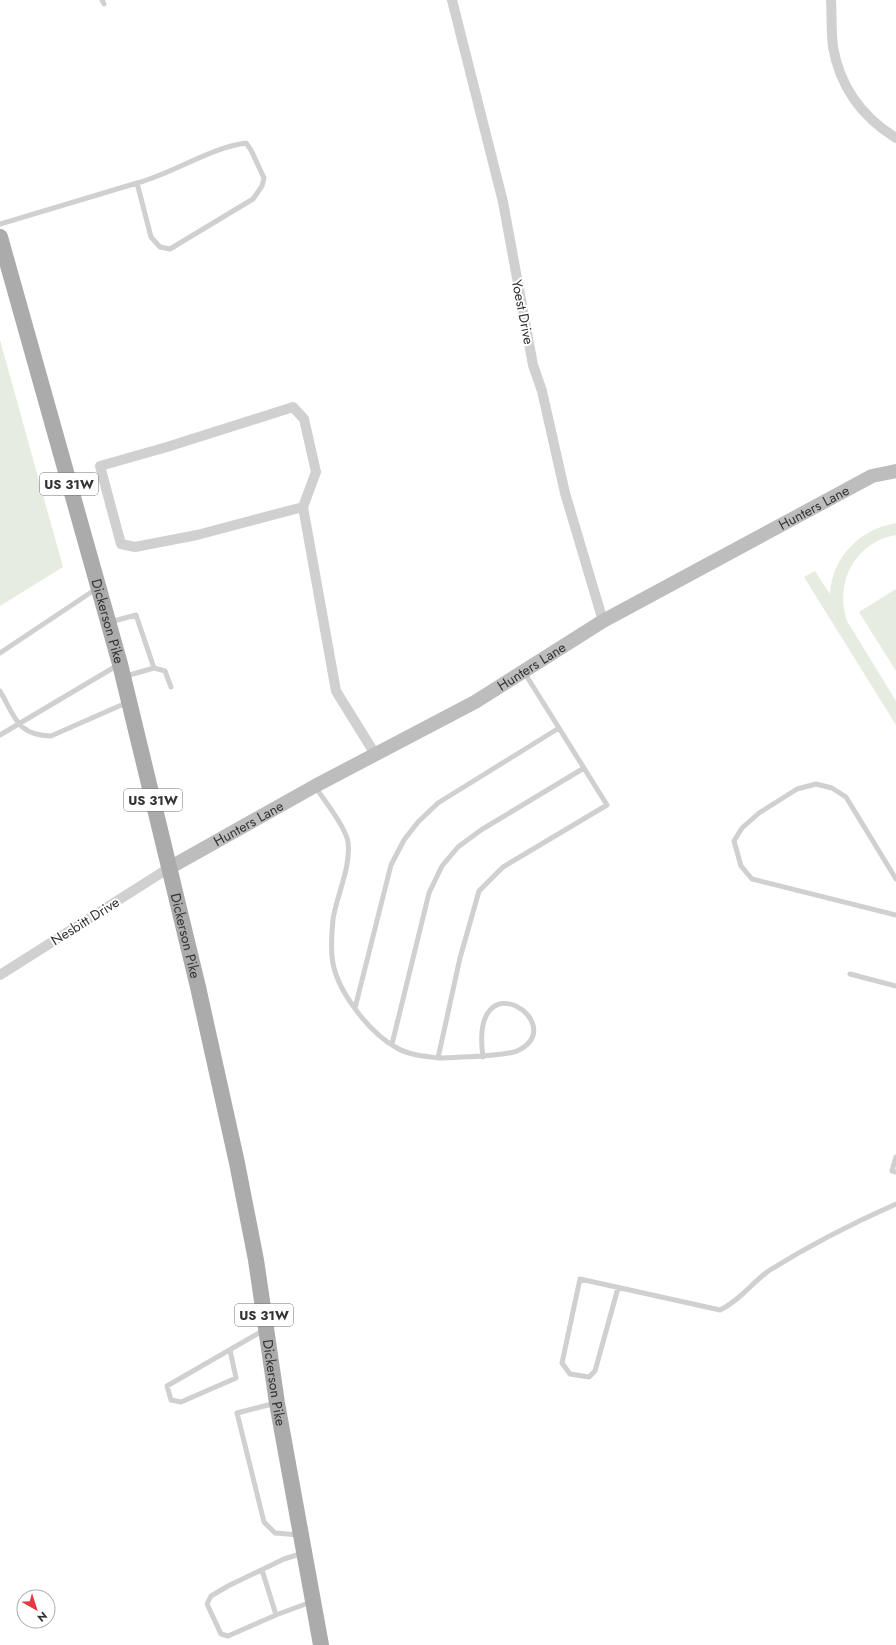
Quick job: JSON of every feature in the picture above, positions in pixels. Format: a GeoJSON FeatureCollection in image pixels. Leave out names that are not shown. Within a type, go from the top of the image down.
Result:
{"type":"FeatureCollection","features":[{"type":"Feature","properties":{"kind":"main road","name":"Dickerson Pike"},"geometry":{"type":"LineString","coordinates":[[0,237],[122,670],[237,1163],[256,1260],[277,1403],[321,1645]]}},
{"type":"Feature","properties":{"kind":"street","name":"Yoest Drive"},"geometry":{"type":"LineString","coordinates":[[452,0],[503,202],[534,365],[542,391],[565,493],[603,621]]}},
{"type":"Feature","properties":{"kind":"street"},"geometry":{"type":"LineString","coordinates":[[831,0],[833,47],[845,86],[858,106],[881,129],[896,138]]}},
{"type":"Feature","properties":{"kind":"street"},"geometry":{"type":"LineString","coordinates":[[303,507],[197,535],[135,547],[121,544],[100,466],[167,447],[293,407],[304,419],[316,472],[303,507],[336,691],[375,754]]}},
{"type":"Feature","properties":{"kind":"street","name":"Hunters Lane"},"geometry":{"type":"LineString","coordinates":[[169,868],[315,786],[476,702],[603,621],[872,476],[896,472]]}},
{"type":"Feature","properties":{"kind":"street","name":"Nesbitt Drive"},"geometry":{"type":"LineString","coordinates":[[0,975],[169,868]]}},
{"type":"Feature","properties":{"kind":"lane"},"geometry":{"type":"LineString","coordinates":[[0,224],[160,177],[230,145],[246,143],[252,150],[264,178],[262,186],[252,199],[170,250],[160,247],[151,237],[137,184]]}},
{"type":"Feature","properties":{"kind":"lane"},"geometry":{"type":"LineString","coordinates":[[0,653],[98,588]]}},
{"type":"Feature","properties":{"kind":"lane"},"geometry":{"type":"LineString","coordinates":[[108,622],[136,615],[154,668]]}},
{"type":"Feature","properties":{"kind":"lane"},"geometry":{"type":"LineString","coordinates":[[0,735],[122,670],[154,668],[165,671],[171,687]]}},
{"type":"Feature","properties":{"kind":"lane"},"geometry":{"type":"LineString","coordinates":[[438,1058],[460,958],[479,891],[503,867],[607,805],[524,671]]}},
{"type":"Feature","properties":{"kind":"lane"},"geometry":{"type":"LineString","coordinates":[[0,691],[24,730],[38,736],[51,736],[129,702]]}},
{"type":"Feature","properties":{"kind":"lane"},"geometry":{"type":"LineString","coordinates":[[355,1008],[391,865],[404,840],[418,822],[438,803],[559,728]]}},
{"type":"Feature","properties":{"kind":"lane"},"geometry":{"type":"LineString","coordinates":[[392,1044],[429,893],[442,866],[458,847],[481,830],[584,768]]}},
{"type":"Feature","properties":{"kind":"lane"},"geometry":{"type":"LineString","coordinates":[[896,879],[846,797],[832,788],[816,784],[797,789],[760,813],[742,828],[734,841],[741,866],[752,879],[896,915]]}},
{"type":"Feature","properties":{"kind":"lane"},"geometry":{"type":"LineString","coordinates":[[315,786],[336,817],[348,840],[347,864],[333,920],[332,957],[340,982],[355,1008],[382,1038],[397,1049],[417,1055],[438,1058],[483,1057],[517,1052],[529,1042],[533,1034],[533,1025],[523,1009],[512,1004],[502,1004],[488,1012],[482,1023],[480,1038],[483,1057]]}},
{"type":"Feature","properties":{"kind":"lane"},"geometry":{"type":"LineString","coordinates":[[850,974],[896,986]]}},
{"type":"Feature","properties":{"kind":"lane"},"geometry":{"type":"LineString","coordinates":[[896,1157],[892,1171],[896,1172]]}},
{"type":"Feature","properties":{"kind":"lane"},"geometry":{"type":"LineString","coordinates":[[618,1288],[595,1371],[589,1377],[570,1374],[562,1364],[580,1279],[720,1310],[733,1304],[769,1271],[824,1239],[896,1204]]}},
{"type":"Feature","properties":{"kind":"lane"},"geometry":{"type":"LineString","coordinates":[[230,1350],[236,1378],[181,1402],[172,1400],[167,1386],[266,1328]]}},
{"type":"Feature","properties":{"kind":"lane"},"geometry":{"type":"LineString","coordinates":[[277,1403],[237,1412],[264,1522],[275,1532],[301,1536]]}},
{"type":"Feature","properties":{"kind":"lane"},"geometry":{"type":"LineString","coordinates":[[304,1553],[284,1559],[211,1596],[207,1604],[221,1634],[228,1636],[276,1615],[313,1602]]}},
{"type":"Feature","properties":{"kind":"lane"},"geometry":{"type":"LineString","coordinates":[[262,1570],[276,1615]]}},
{"type":"Feature","properties":{"kind":"shaded area"},"geometry":{"type":"Polygon","coordinates":[[[0,340],[63,567],[0,606],[0,340]]]}},
{"type":"Feature","properties":{"kind":"shaded area"},"geometry":{"type":"Polygon","coordinates":[[[896,523],[896,535],[882,539],[869,546],[859,555],[851,566],[843,593],[847,621],[896,701],[896,725],[804,577],[815,571],[830,594],[836,568],[850,547],[871,531],[896,523]]]}},
{"type":"Feature","properties":{"kind":"shaded area"},"geometry":{"type":"Polygon","coordinates":[[[896,589],[896,671],[859,612],[896,589]]]}}]}
